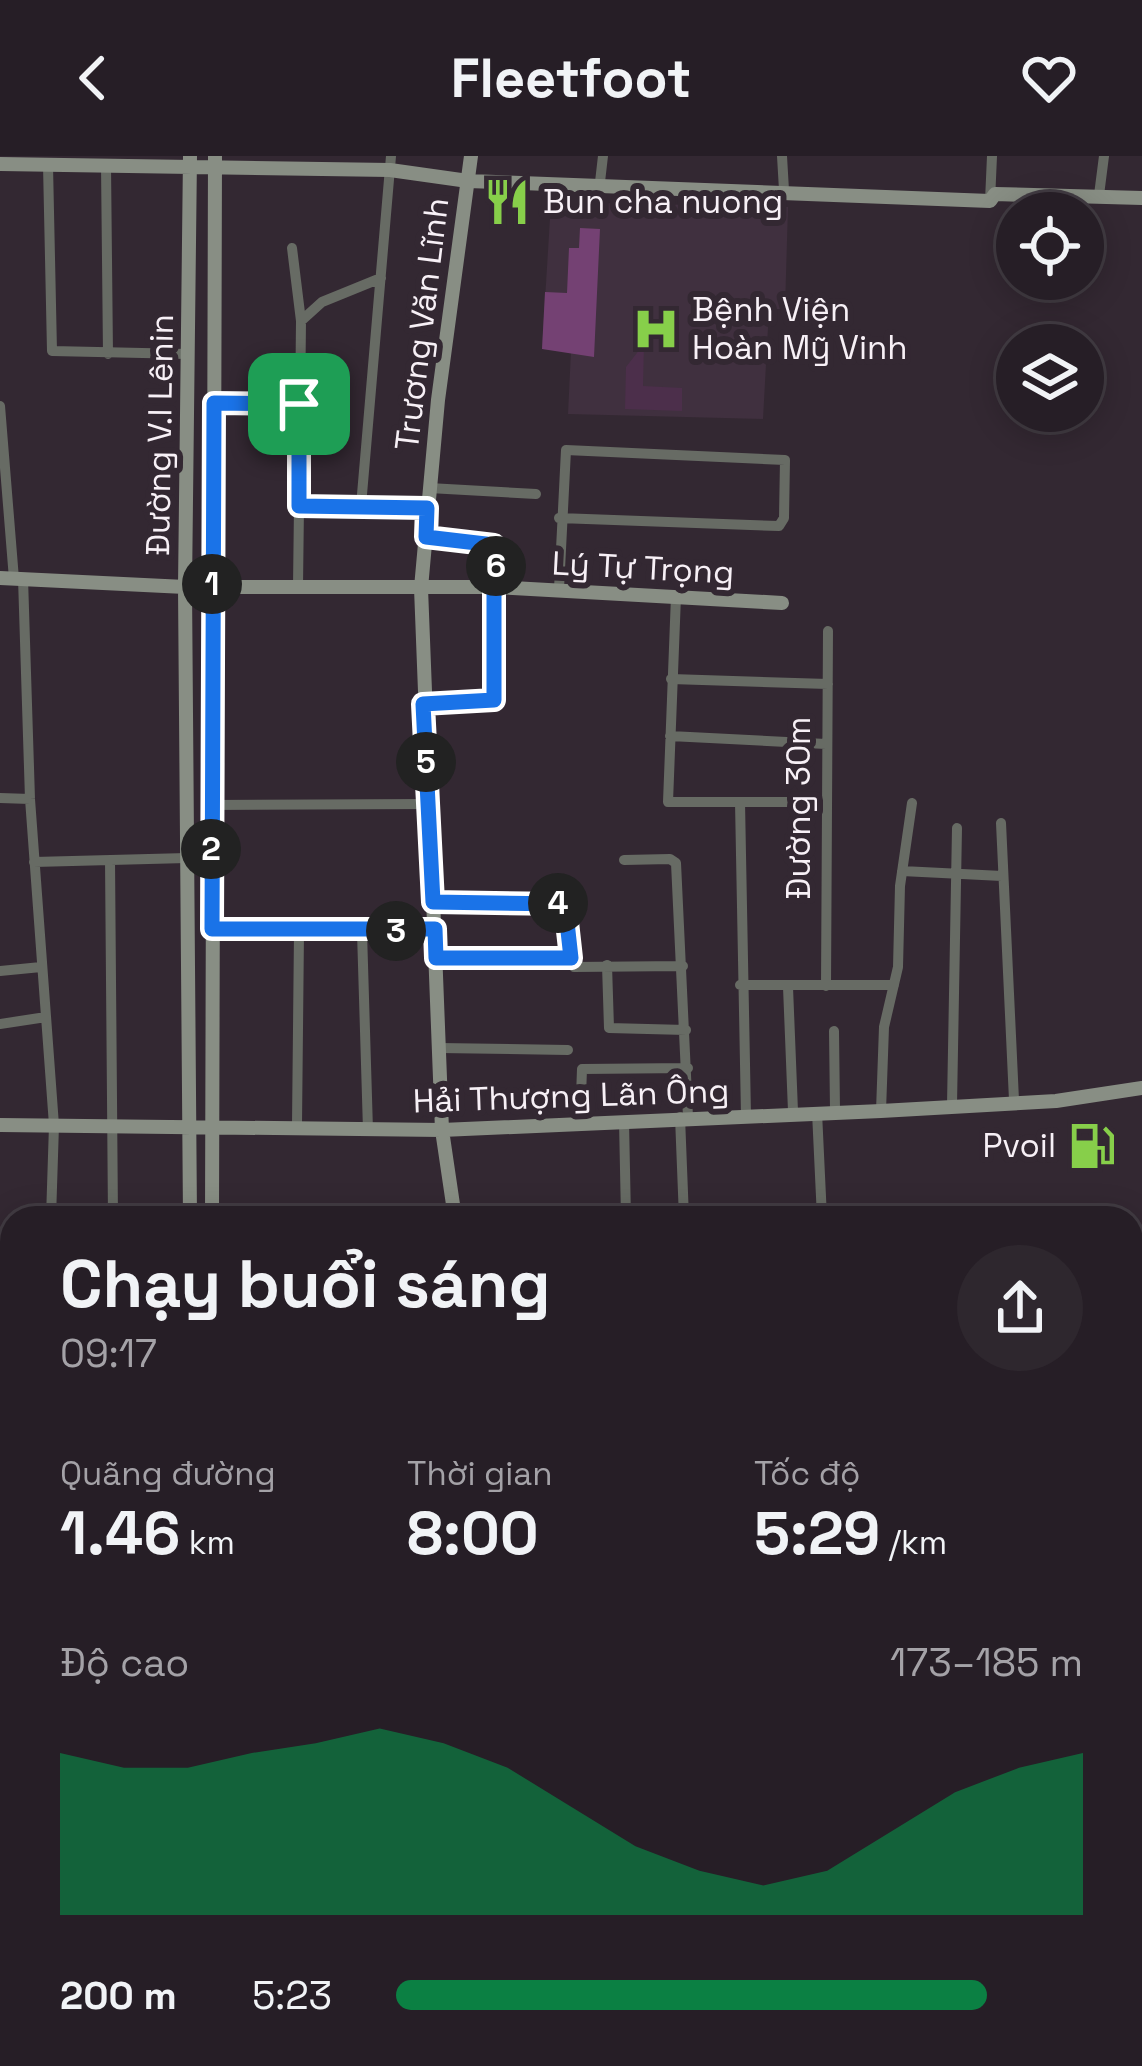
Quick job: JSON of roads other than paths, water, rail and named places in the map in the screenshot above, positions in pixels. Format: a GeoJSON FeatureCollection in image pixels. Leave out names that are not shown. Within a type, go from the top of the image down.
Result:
{"type":"FeatureCollection","features":[{"type":"Feature","properties":{"kind":"street","name":"Trương Văn Lĩnh"},"geometry":{"type":"LineString","coordinates":[[453,1206],[442,1130],[421,588],[470,156]]}},
{"type":"Feature","properties":{"kind":"street"},"geometry":{"type":"LineString","coordinates":[[601,182],[603,156]]}},
{"type":"Feature","properties":{"kind":"street"},"geometry":{"type":"LineString","coordinates":[[782,156],[784,190]]}},
{"type":"Feature","properties":{"kind":"street"},"geometry":{"type":"LineString","coordinates":[[990,201],[992,156]]}},
{"type":"Feature","properties":{"kind":"street"},"geometry":{"type":"LineString","coordinates":[[1100,192],[1104,156]]}},
{"type":"Feature","properties":{"kind":"street"},"geometry":{"type":"LineString","coordinates":[[0,164],[83,160],[106,165],[386,163],[468,181],[601,182],[990,201]]}},
{"type":"Feature","properties":{"kind":"street","name":"Đường V.I Lênin"},"geometry":{"type":"LineString","coordinates":[[190,161],[185,586],[190,1206]]}},
{"type":"Feature","properties":{"kind":"street","name":"Đường V.I Lênin"},"geometry":{"type":"LineString","coordinates":[[212,1206],[215,161]]}},
{"type":"Feature","properties":{"kind":"street"},"geometry":{"type":"LineString","coordinates":[[361,506],[386,163]]}},
{"type":"Feature","properties":{"kind":"street"},"geometry":{"type":"LineString","coordinates":[[48,165],[51,349],[56,354],[188,354]]}},
{"type":"Feature","properties":{"kind":"street"},"geometry":{"type":"LineString","coordinates":[[106,165],[108,354]]}},
{"type":"Feature","properties":{"kind":"street"},"geometry":{"type":"LineString","coordinates":[[990,201],[996,194]]}},
{"type":"Feature","properties":{"kind":"street"},"geometry":{"type":"LineString","coordinates":[[1104,195],[1142,198]]}},
{"type":"Feature","properties":{"kind":"street"},"geometry":{"type":"LineString","coordinates":[[292,248],[301,321],[298,587]]}},
{"type":"Feature","properties":{"kind":"street"},"geometry":{"type":"LineString","coordinates":[[301,321],[316,305],[381,278]]}},
{"type":"Feature","properties":{"kind":"street"},"geometry":{"type":"LineString","coordinates":[[214,403],[299,404]]}},
{"type":"Feature","properties":{"kind":"street"},"geometry":{"type":"LineString","coordinates":[[0,406],[54,1125],[52,1206]]}},
{"type":"Feature","properties":{"kind":"street"},"geometry":{"type":"LineString","coordinates":[[559,518],[779,526],[784,518],[784,460],[569,449],[559,518],[559,590]]}},
{"type":"Feature","properties":{"kind":"street"},"geometry":{"type":"LineString","coordinates":[[429,488],[536,494]]}},
{"type":"Feature","properties":{"kind":"street"},"geometry":{"type":"LineString","coordinates":[[299,506],[427,508]]}},
{"type":"Feature","properties":{"kind":"street"},"geometry":{"type":"LineString","coordinates":[[423,704],[494,700],[494,545],[426,537]]}},
{"type":"Feature","properties":{"kind":"street"},"geometry":{"type":"LineString","coordinates":[[12,578],[185,586]]}},
{"type":"Feature","properties":{"kind":"street","name":"Lý Tự Trọng"},"geometry":{"type":"LineString","coordinates":[[185,586],[496,587],[782,603]]}},
{"type":"Feature","properties":{"kind":"street"},"geometry":{"type":"LineString","coordinates":[[676,596],[668,802],[826,802]]}},
{"type":"Feature","properties":{"kind":"street","name":"Đường 30m"},"geometry":{"type":"LineString","coordinates":[[826,986],[828,632]]}},
{"type":"Feature","properties":{"kind":"street"},"geometry":{"type":"LineString","coordinates":[[671,679],[827,684]]}},
{"type":"Feature","properties":{"kind":"street"},"geometry":{"type":"LineString","coordinates":[[670,736],[826,744]]}},
{"type":"Feature","properties":{"kind":"street"},"geometry":{"type":"LineString","coordinates":[[0,798],[30,799]]}},
{"type":"Feature","properties":{"kind":"street"},"geometry":{"type":"LineString","coordinates":[[740,802],[746,1116]]}},
{"type":"Feature","properties":{"kind":"street"},"geometry":{"type":"LineString","coordinates":[[880,1111],[884,1027],[894,985],[912,803]]}},
{"type":"Feature","properties":{"kind":"street"},"geometry":{"type":"LineString","coordinates":[[211,805],[428,804]]}},
{"type":"Feature","properties":{"kind":"street"},"geometry":{"type":"LineString","coordinates":[[1001,823],[1014,1100]]}},
{"type":"Feature","properties":{"kind":"street"},"geometry":{"type":"LineString","coordinates":[[952,1105],[957,828]]}},
{"type":"Feature","properties":{"kind":"street"},"geometry":{"type":"LineString","coordinates":[[34,862],[187,859]]}},
{"type":"Feature","properties":{"kind":"street"},"geometry":{"type":"LineString","coordinates":[[110,860],[113,1206]]}},
{"type":"Feature","properties":{"kind":"street"},"geometry":{"type":"LineString","coordinates":[[623,860],[676,862],[688,1068],[684,1206]]}},
{"type":"Feature","properties":{"kind":"street"},"geometry":{"type":"LineString","coordinates":[[902,871],[1002,876]]}},
{"type":"Feature","properties":{"kind":"street"},"geometry":{"type":"LineString","coordinates":[[433,902],[565,904],[571,958],[578,968],[683,966]]}},
{"type":"Feature","properties":{"kind":"street"},"geometry":{"type":"LineString","coordinates":[[212,929],[435,929]]}},
{"type":"Feature","properties":{"kind":"street"},"geometry":{"type":"LineString","coordinates":[[297,1125],[299,932]]}},
{"type":"Feature","properties":{"kind":"street"},"geometry":{"type":"LineString","coordinates":[[362,932],[368,1130]]}},
{"type":"Feature","properties":{"kind":"street"},"geometry":{"type":"LineString","coordinates":[[436,958],[571,958]]}},
{"type":"Feature","properties":{"kind":"street"},"geometry":{"type":"LineString","coordinates":[[607,965],[609,1028],[686,1030]]}},
{"type":"Feature","properties":{"kind":"street"},"geometry":{"type":"LineString","coordinates":[[0,971],[41,967]]}},
{"type":"Feature","properties":{"kind":"street"},"geometry":{"type":"LineString","coordinates":[[740,986],[894,985]]}},
{"type":"Feature","properties":{"kind":"street"},"geometry":{"type":"LineString","coordinates":[[788,987],[793,1111]]}},
{"type":"Feature","properties":{"kind":"street"},"geometry":{"type":"LineString","coordinates":[[0,1024],[46,1018]]}},
{"type":"Feature","properties":{"kind":"street"},"geometry":{"type":"LineString","coordinates":[[834,1031],[835,1110]]}},
{"type":"Feature","properties":{"kind":"street"},"geometry":{"type":"LineString","coordinates":[[439,1048],[568,1050]]}},
{"type":"Feature","properties":{"kind":"street"},"geometry":{"type":"LineString","coordinates":[[580,1124],[582,1069],[688,1068]]}},
{"type":"Feature","properties":{"kind":"street","name":"Hải Thượng Lãn Ông"},"geometry":{"type":"LineString","coordinates":[[0,1125],[212,1123],[442,1130],[1056,1101],[1142,1088]]}},
{"type":"Feature","properties":{"kind":"street"},"geometry":{"type":"LineString","coordinates":[[817,1112],[821,1206]]}},
{"type":"Feature","properties":{"kind":"street"},"geometry":{"type":"LineString","coordinates":[[624,1121],[626,1206]]}},
{"type":"Feature","properties":{"kind":"place","name":"Bun cha nuong"},"geometry":{"type":"Point","coordinates":[507,202]}},
{"type":"Feature","properties":{"kind":"place","name":"Bệnh Viện Hoàn Mỹ Vinh"},"geometry":{"type":"Point","coordinates":[656,329]}},
{"type":"Feature","properties":{"kind":"place","name":"Pvoil"},"geometry":{"type":"Point","coordinates":[1092,1146]}}]}
